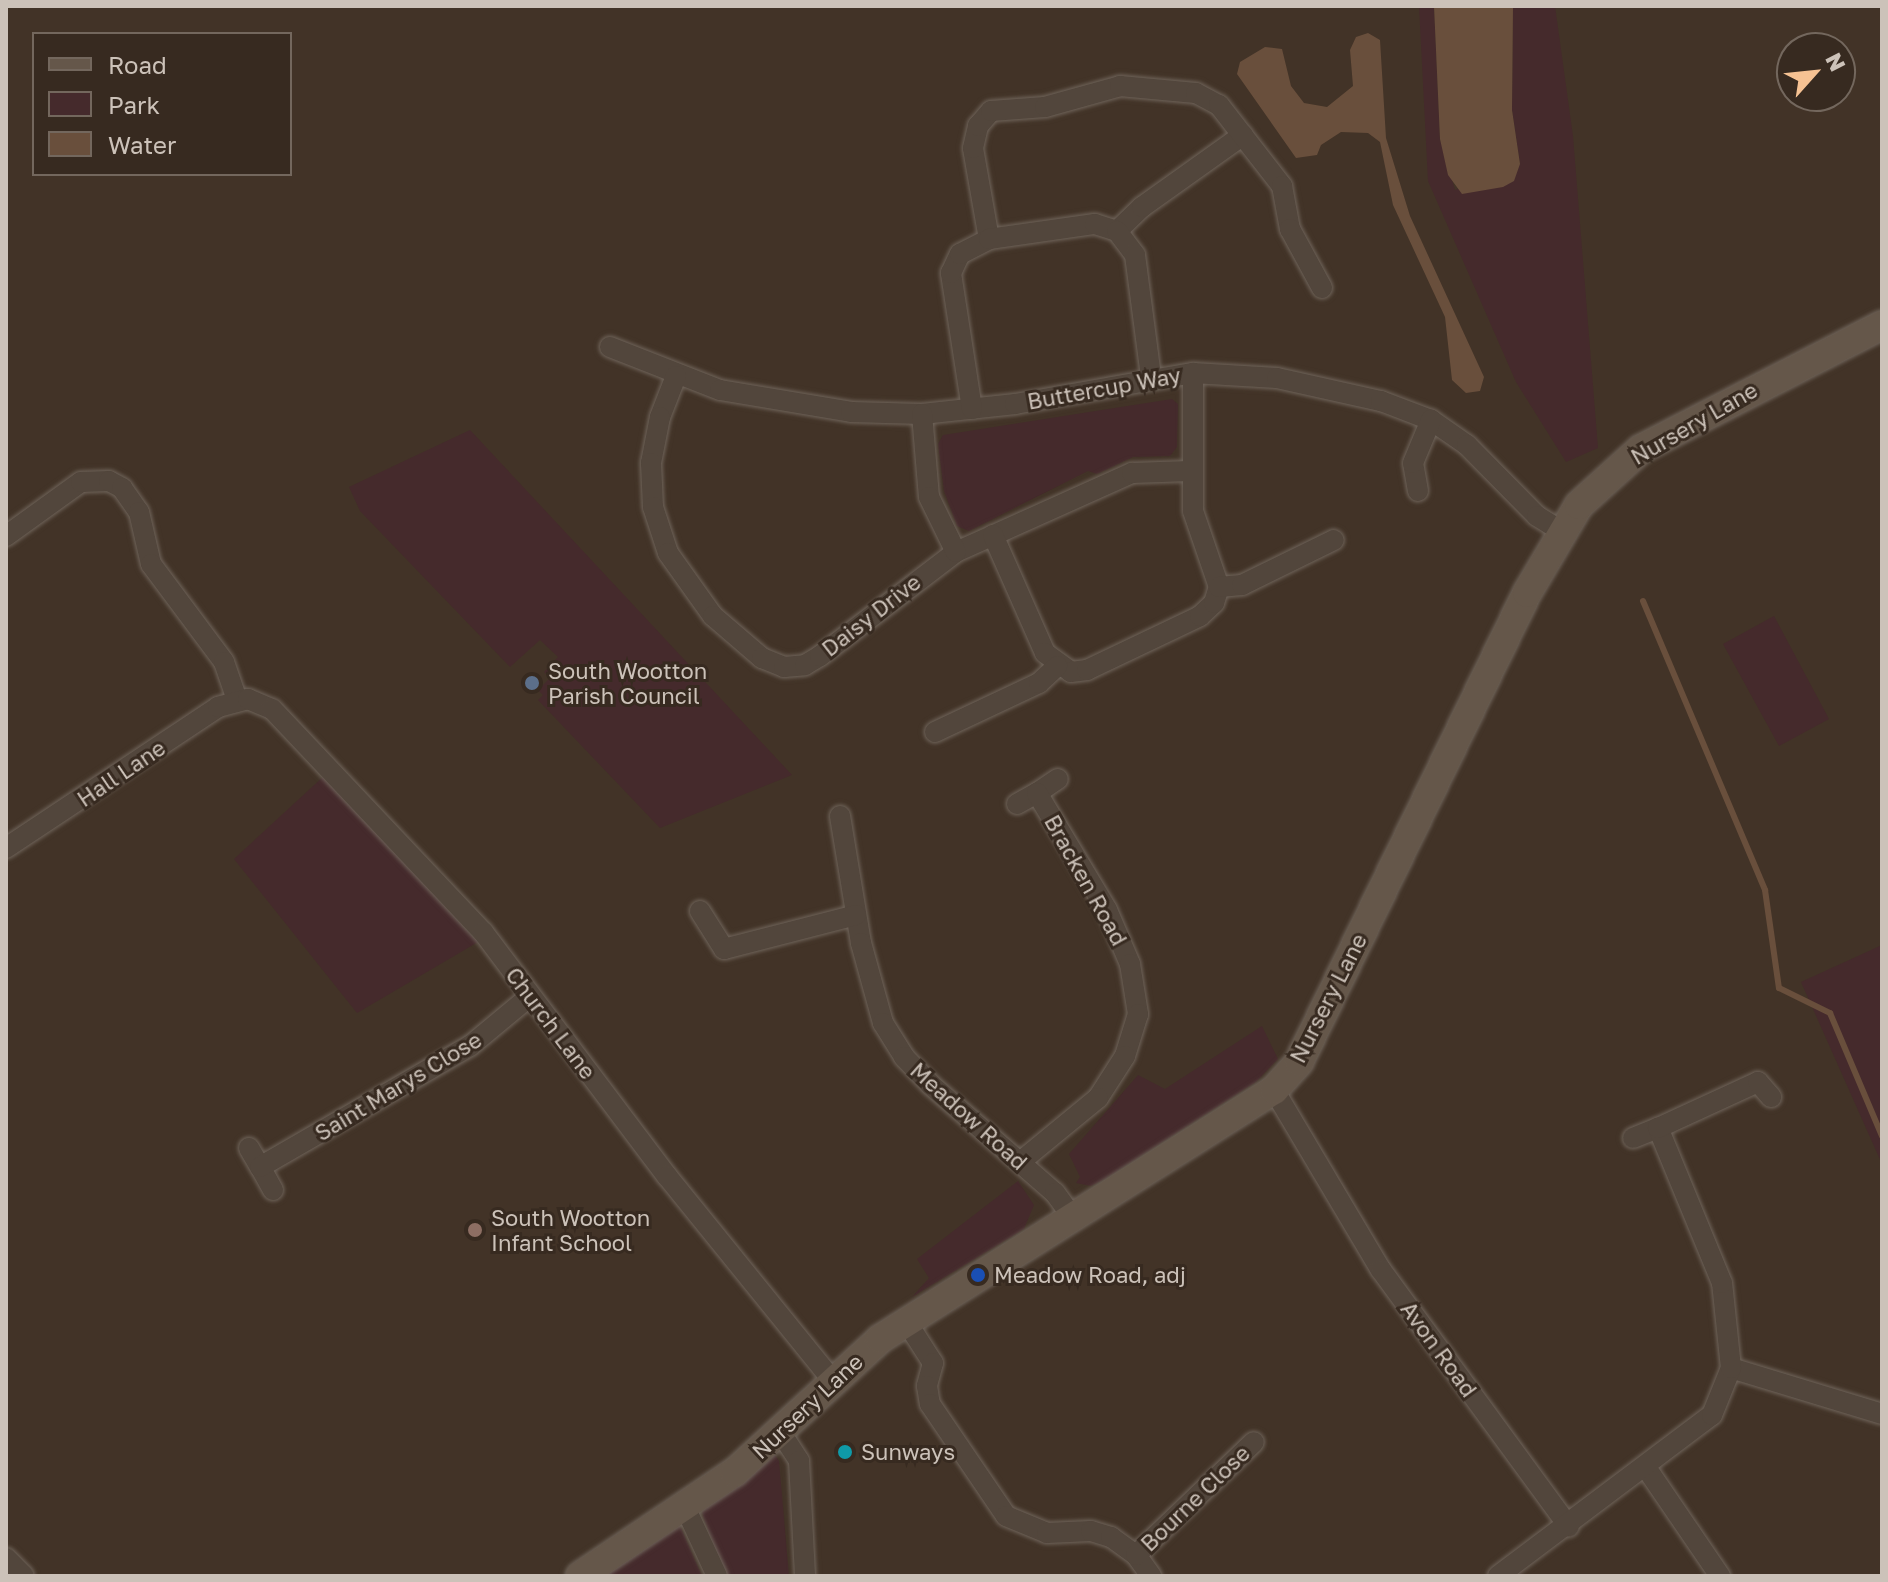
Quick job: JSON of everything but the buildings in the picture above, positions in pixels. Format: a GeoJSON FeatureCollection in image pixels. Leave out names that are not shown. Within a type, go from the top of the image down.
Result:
{"type":"FeatureCollection","features":[{"type":"Feature","properties":{"kind":"street"},"geometry":{"type":"LineString","coordinates":[[989,239],[973,148],[978,126],[991,111],[1045,107],[1120,86],[1196,93],[1219,105],[1282,186],[1290,229],[1322,288]]}},
{"type":"Feature","properties":{"kind":"street"},"geometry":{"type":"LineString","coordinates":[[1117,231],[1142,207],[1243,135]]}},
{"type":"Feature","properties":{"kind":"street"},"geometry":{"type":"LineString","coordinates":[[972,409],[951,273],[960,254],[989,239],[1095,224],[1117,231],[1135,255],[1151,377]]}},
{"type":"Feature","properties":{"kind":"street","name":"Nursery Lane"},"geometry":{"type":"LineString","coordinates":[[580,1576],[685,1507],[781,1433],[834,1382],[906,1321],[1074,1219],[1274,1090],[1299,1062],[1561,531],[1590,494],[1641,449],[1882,325]]}},
{"type":"Feature","properties":{"kind":"street","name":"Buttercup Way"},"geometry":{"type":"LineString","coordinates":[[610,347],[676,376],[802,405],[922,414],[972,409],[1151,377],[1193,373],[1277,378],[1381,401],[1431,420],[1467,445],[1537,516],[1561,531]]}},
{"type":"Feature","properties":{"kind":"street"},"geometry":{"type":"LineString","coordinates":[[993,535],[1032,627],[1057,666],[1071,672],[1087,670],[1200,616],[1214,603],[1219,587],[1193,511],[1190,471],[1193,373]]}},
{"type":"Feature","properties":{"kind":"street","name":"Daisy Drive"},"geometry":{"type":"LineString","coordinates":[[676,376],[660,417],[651,463],[653,507],[668,553],[691,591],[762,658],[784,667],[805,665],[956,552],[1132,473],[1190,471]]}},
{"type":"Feature","properties":{"kind":"street"},"geometry":{"type":"LineString","coordinates":[[922,414],[929,497],[956,552]]}},
{"type":"Feature","properties":{"kind":"street"},"geometry":{"type":"LineString","coordinates":[[1418,491],[1413,463],[1431,420]]}},
{"type":"Feature","properties":{"kind":"street"},"geometry":{"type":"LineString","coordinates":[[6,536],[81,482],[109,481],[122,488],[139,512],[151,564],[224,662],[237,700]]}},
{"type":"Feature","properties":{"kind":"street"},"geometry":{"type":"LineString","coordinates":[[1219,587],[1242,585],[1334,540]]}},
{"type":"Feature","properties":{"kind":"street"},"geometry":{"type":"LineString","coordinates":[[935,732],[1039,683],[1057,666]]}},
{"type":"Feature","properties":{"kind":"street","name":"Hall Lane"},"geometry":{"type":"LineString","coordinates":[[6,848],[218,707],[237,700]]}},
{"type":"Feature","properties":{"kind":"street","name":"Church Lane"},"geometry":{"type":"LineString","coordinates":[[237,700],[272,709],[483,932],[529,997],[834,1382]]}},
{"type":"Feature","properties":{"kind":"street","name":"Bracken Road"},"geometry":{"type":"LineString","coordinates":[[1017,804],[1058,779]]}},
{"type":"Feature","properties":{"kind":"street","name":"Bracken Road"},"geometry":{"type":"LineString","coordinates":[[1020,1162],[1098,1098],[1125,1056],[1138,1014],[1122,940],[1037,793]]}},
{"type":"Feature","properties":{"kind":"street","name":"Meadow Road"},"geometry":{"type":"LineString","coordinates":[[840,816],[856,915],[883,1023],[904,1057],[966,1119],[1055,1193],[1074,1219]]}},
{"type":"Feature","properties":{"kind":"street"},"geometry":{"type":"LineString","coordinates":[[700,911],[716,953],[856,915]]}},
{"type":"Feature","properties":{"kind":"street","name":"Saint Marys Close"},"geometry":{"type":"LineString","coordinates":[[260,1167],[470,1046],[529,997]]}},
{"type":"Feature","properties":{"kind":"street"},"geometry":{"type":"LineString","coordinates":[[1633,1138],[1758,1082],[1771,1097]]}},
{"type":"Feature","properties":{"kind":"street","name":"Avon Road"},"geometry":{"type":"LineString","coordinates":[[1274,1090],[1381,1270],[1569,1527]]}},
{"type":"Feature","properties":{"kind":"street"},"geometry":{"type":"LineString","coordinates":[[1498,1576],[1647,1469],[1712,1415],[1731,1368],[1722,1283],[1658,1128]]}},
{"type":"Feature","properties":{"kind":"street"},"geometry":{"type":"LineString","coordinates":[[249,1148],[273,1190]]}},
{"type":"Feature","properties":{"kind":"street"},"geometry":{"type":"LineString","coordinates":[[906,1321],[933,1363],[927,1386],[930,1404],[1006,1516],[1047,1533],[1091,1531],[1111,1537],[1136,1555],[1151,1576]]}},
{"type":"Feature","properties":{"kind":"street"},"geometry":{"type":"LineString","coordinates":[[1731,1368],[1882,1414]]}},
{"type":"Feature","properties":{"kind":"street"},"geometry":{"type":"LineString","coordinates":[[781,1433],[799,1461],[805,1576]]}},
{"type":"Feature","properties":{"kind":"street","name":"Bourne Close"},"geometry":{"type":"LineString","coordinates":[[1136,1555],[1255,1443]]}},
{"type":"Feature","properties":{"kind":"street"},"geometry":{"type":"LineString","coordinates":[[1647,1469],[1720,1576]]}},
{"type":"Feature","properties":{"kind":"street"},"geometry":{"type":"LineString","coordinates":[[685,1507],[717,1576]]}},
{"type":"Feature","properties":{"kind":"street"},"geometry":{"type":"LineString","coordinates":[[6,1558],[24,1576]]}},
{"type":"Feature","properties":{"kind":"green space"},"geometry":{"type":"Polygon","coordinates":[[[1419,6],[1434,6],[1440,139],[1455,190],[1520,164],[1512,110],[1513,6],[1555,6],[1573,136],[1598,448],[1566,462],[1516,382],[1428,181],[1419,6]]]}},
{"type":"Feature","properties":{"kind":"green space"},"geometry":{"type":"Polygon","coordinates":[[[1172,399],[1178,404],[1177,447],[1170,456],[1133,457],[1097,474],[1088,471],[969,531],[957,526],[944,491],[938,444],[943,435],[1172,399]]]}},
{"type":"Feature","properties":{"kind":"green space"},"geometry":{"type":"Polygon","coordinates":[[[470,430],[792,775],[660,828],[538,700],[543,695],[538,690],[550,678],[544,672],[558,657],[540,640],[510,667],[360,511],[349,487],[470,430]]]}},
{"type":"Feature","properties":{"kind":"green space"},"geometry":{"type":"Polygon","coordinates":[[[1774,616],[1829,719],[1779,746],[1723,644],[1774,616]]]}},
{"type":"Feature","properties":{"kind":"green space"},"geometry":{"type":"Polygon","coordinates":[[[324,776],[478,942],[357,1013],[234,859],[324,776]]]}},
{"type":"Feature","properties":{"kind":"green space"},"geometry":{"type":"Polygon","coordinates":[[[1882,945],[1882,1164],[1801,982],[1882,945]]]}},
{"type":"Feature","properties":{"kind":"green space"},"geometry":{"type":"Polygon","coordinates":[[[1262,1026],[1278,1059],[1256,1082],[1105,1179],[1091,1186],[1076,1183],[1080,1177],[1069,1154],[1138,1075],[1165,1089],[1262,1026]]]}},
{"type":"Feature","properties":{"kind":"green space"},"geometry":{"type":"Polygon","coordinates":[[[1018,1181],[1034,1205],[1024,1229],[912,1297],[929,1278],[917,1259],[1018,1181]]]}},
{"type":"Feature","properties":{"kind":"green space"},"geometry":{"type":"Polygon","coordinates":[[[773,1452],[779,1461],[789,1576],[724,1576],[702,1513],[704,1504],[773,1452]]]}},
{"type":"Feature","properties":{"kind":"green space"},"geometry":{"type":"Polygon","coordinates":[[[678,1521],[702,1576],[584,1576],[678,1521]]]}},
{"type":"Feature","properties":{"kind":"water"},"geometry":{"type":"Polygon","coordinates":[[[1434,6],[1513,6],[1512,110],[1520,164],[1514,181],[1503,187],[1462,194],[1448,175],[1440,139],[1434,6]]]}},
{"type":"Feature","properties":{"kind":"water"},"geometry":{"type":"Polygon","coordinates":[[[1368,33],[1380,40],[1386,138],[1410,216],[1484,377],[1480,391],[1466,393],[1452,380],[1445,317],[1393,205],[1380,142],[1368,133],[1341,132],[1321,145],[1317,155],[1296,158],[1237,74],[1240,62],[1265,47],[1282,49],[1291,86],[1304,103],[1327,107],[1353,86],[1350,50],[1356,37],[1368,33]]]}},
{"type":"Feature","properties":{"kind":"waterway"},"geometry":{"type":"LineString","coordinates":[[1643,601],[1765,890],[1779,988],[1830,1013],[1882,1136]]}},
{"type":"Feature","properties":{"kind":"place","name":"South Wootton Parish Council"},"geometry":{"type":"Point","coordinates":[532,683]}},
{"type":"Feature","properties":{"kind":"place","name":"South Wootton Infant School"},"geometry":{"type":"Point","coordinates":[475,1230]}},
{"type":"Feature","properties":{"kind":"place","name":"Meadow Road, adj"},"geometry":{"type":"Point","coordinates":[978,1275]}},
{"type":"Feature","properties":{"kind":"place","name":"Sunways"},"geometry":{"type":"Point","coordinates":[845,1452]}}]}
